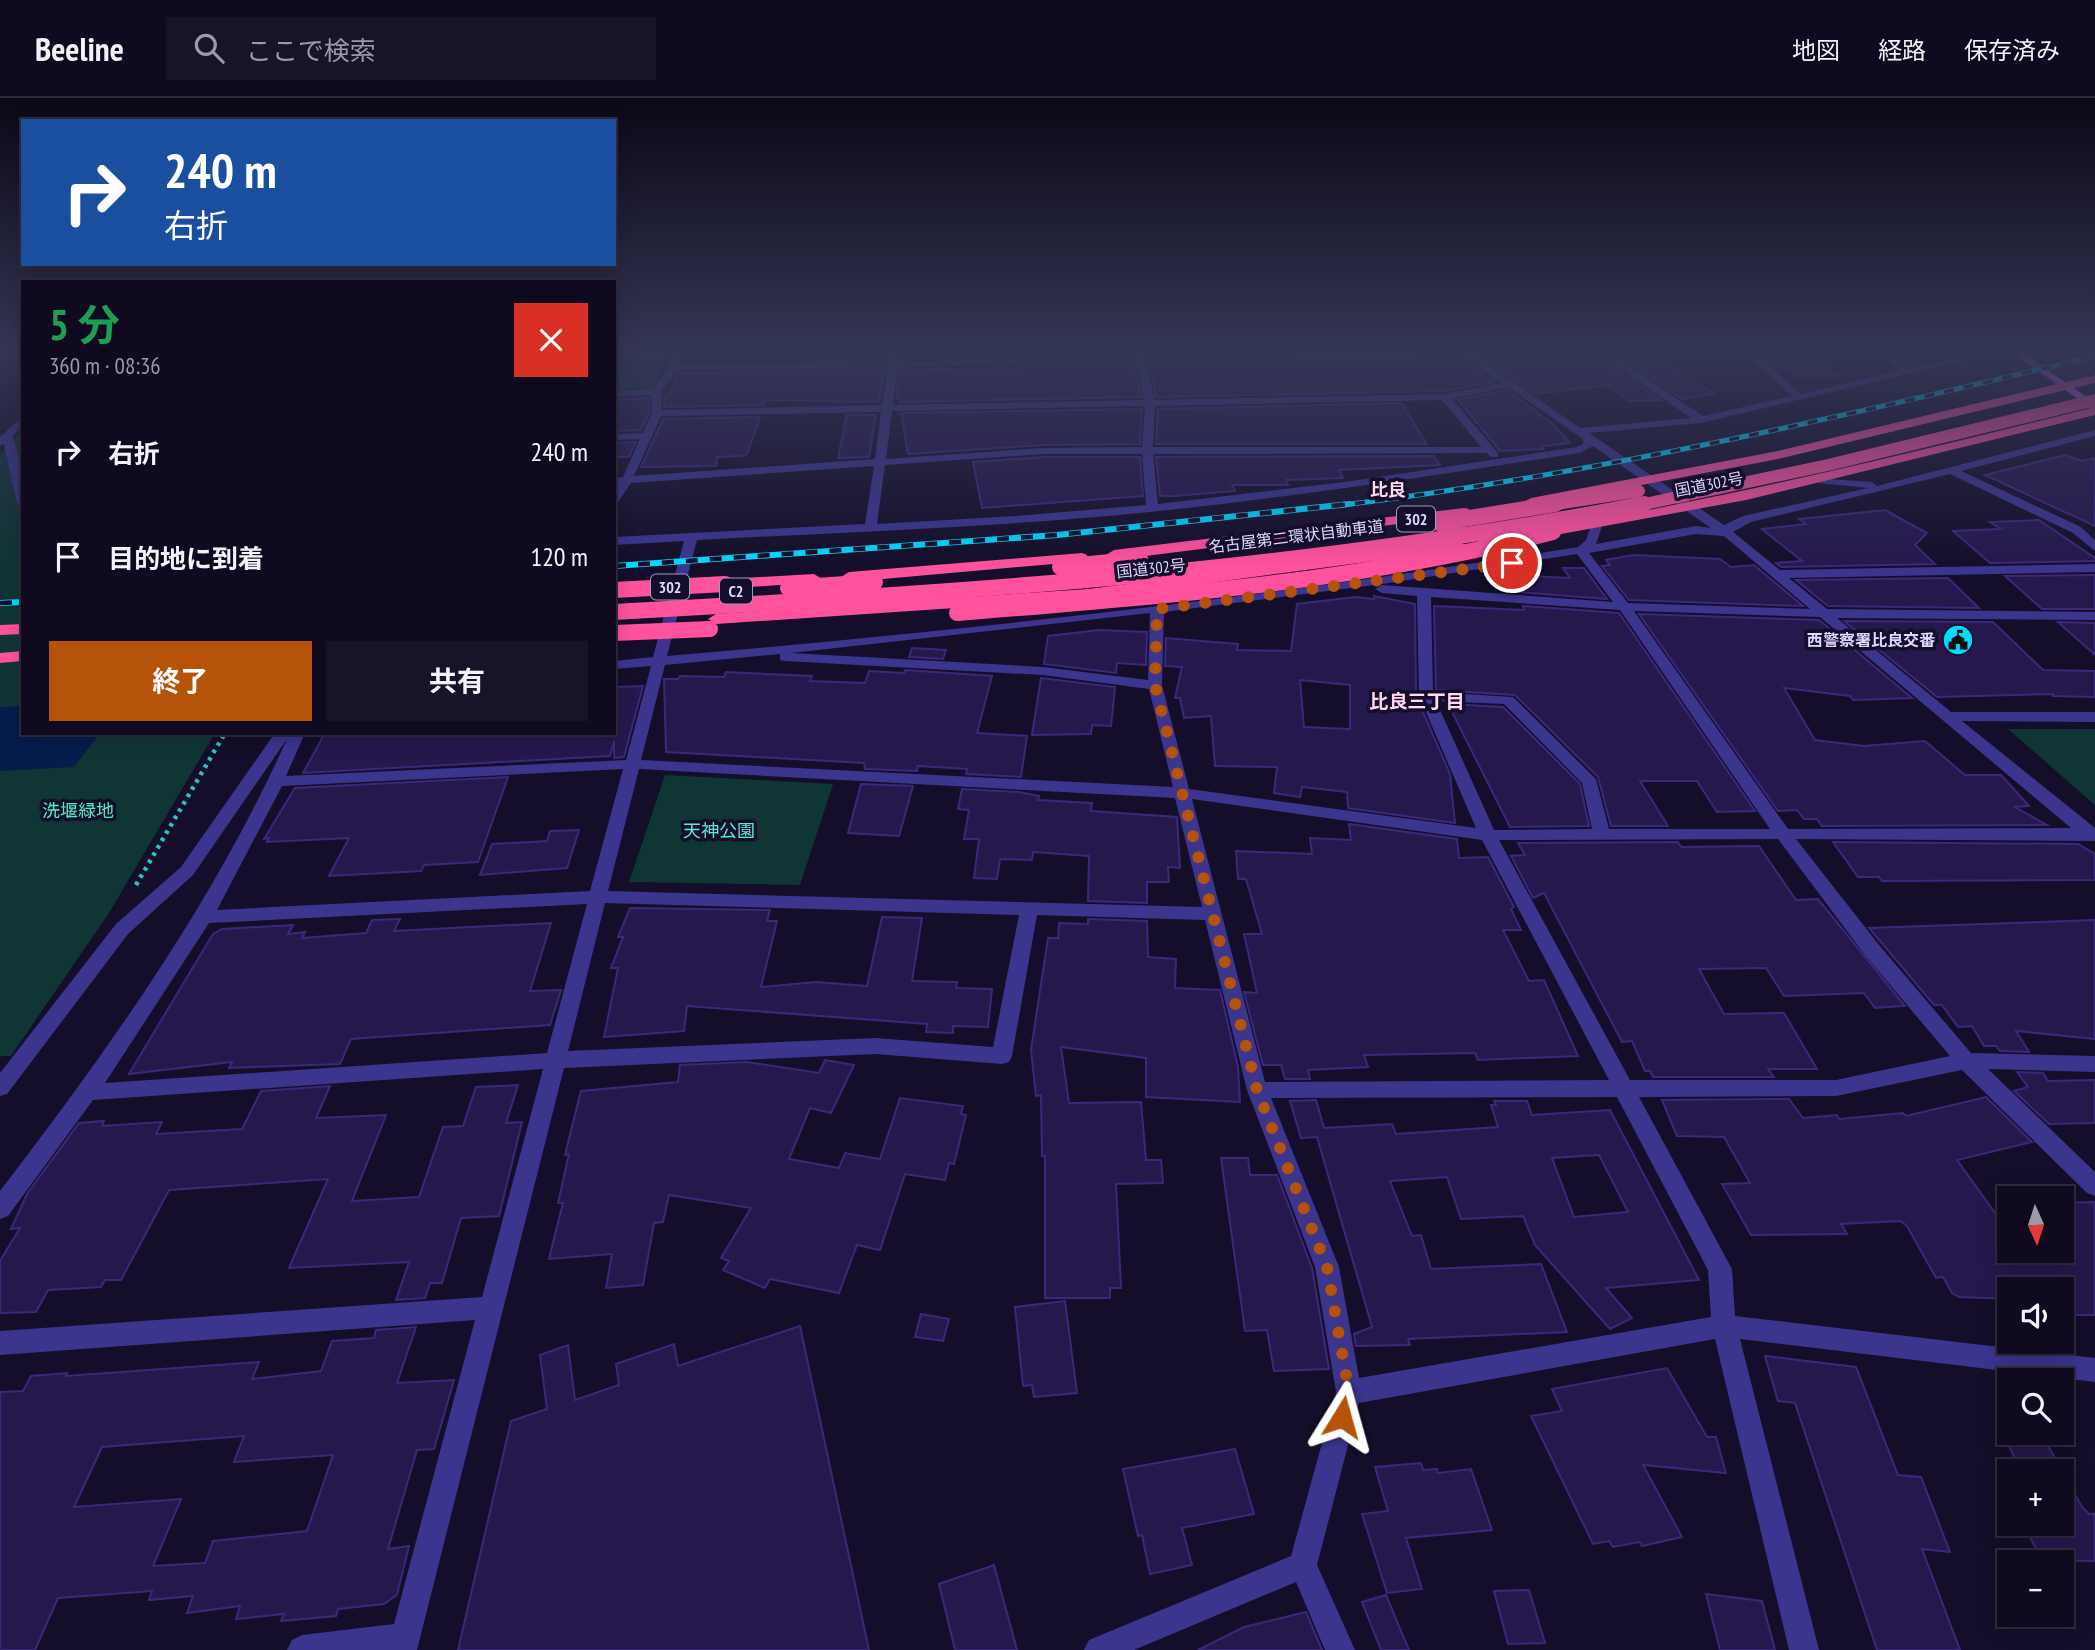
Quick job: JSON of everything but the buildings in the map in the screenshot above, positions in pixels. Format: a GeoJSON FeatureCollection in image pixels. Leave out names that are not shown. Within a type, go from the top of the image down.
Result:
{"type":"FeatureCollection","features":[{"type":"Feature","properties":{"kind":"highway","name":"国道302号"},"geometry":{"type":"LineString","coordinates":[[616,590],[967,569],[1256,540],[1454,514],[1652,481],[1922,421]]}},
{"type":"Feature","properties":{"kind":"highway","name":"名古屋第二環状自動車道"},"geometry":{"type":"LineString","coordinates":[[616,598],[858,584],[1082,565],[1449,522],[1742,471],[1953,421]]}},
{"type":"Feature","properties":{"kind":"highway","name":"名古屋第二環状自動車道"},"geometry":{"type":"LineString","coordinates":[[616,612],[843,599],[1123,576],[1449,536],[1740,486],[2007,421]]}},
{"type":"Feature","properties":{"kind":"highway","name":"国道302号"},"geometry":{"type":"LineString","coordinates":[[616,624],[713,624],[1191,583],[1596,526],[1819,480],[2050,421]]}},
{"type":"Feature","properties":{"kind":"highway"},"geometry":{"type":"LineString","coordinates":[[616,633],[713,624],[957,613],[1148,596],[1388,566],[1516,542],[1648,503]]}},
{"type":"Feature","properties":{"kind":"highway"},"geometry":{"type":"LineString","coordinates":[[0,616],[21,615]]}},
{"type":"Feature","properties":{"kind":"highway"},"geometry":{"type":"LineString","coordinates":[[0,622],[21,621]]}},
{"type":"Feature","properties":{"kind":"highway"},"geometry":{"type":"LineString","coordinates":[[0,630],[21,629]]}},
{"type":"Feature","properties":{"kind":"highway"},"geometry":{"type":"LineString","coordinates":[[0,645],[21,644]]}},
{"type":"Feature","properties":{"kind":"highway"},"geometry":{"type":"LineString","coordinates":[[0,658],[21,656]]}},
{"type":"Feature","properties":{"kind":"street"},"geometry":{"type":"LineString","coordinates":[[21,421],[4,439],[21,496]]}},
{"type":"Feature","properties":{"kind":"street"},"geometry":{"type":"LineString","coordinates":[[616,497],[627,480],[652,421]]}},
{"type":"Feature","properties":{"kind":"street"},"geometry":{"type":"LineString","coordinates":[[871,527],[886,421]]}},
{"type":"Feature","properties":{"kind":"street"},"geometry":{"type":"LineString","coordinates":[[1149,421],[1147,450],[1152,508]]}},
{"type":"Feature","properties":{"kind":"street"},"geometry":{"type":"LineString","coordinates":[[1465,421],[1502,462]]}},
{"type":"Feature","properties":{"kind":"street"},"geometry":{"type":"LineString","coordinates":[[1564,421],[1727,533],[2093,835]]}},
{"type":"Feature","properties":{"kind":"street"},"geometry":{"type":"LineString","coordinates":[[1584,435],[1690,421]]}},
{"type":"Feature","properties":{"kind":"street"},"geometry":{"type":"LineString","coordinates":[[2016,431],[2021,448],[2018,453]]}},
{"type":"Feature","properties":{"kind":"street"},"geometry":{"type":"LineString","coordinates":[[1727,533],[1730,527],[1747,519],[2095,433]]}},
{"type":"Feature","properties":{"kind":"street"},"geometry":{"type":"LineString","coordinates":[[616,541],[1016,520],[1152,508],[1580,450],[1590,444],[1584,435]]}},
{"type":"Feature","properties":{"kind":"street"},"geometry":{"type":"LineString","coordinates":[[616,437],[644,436]]}},
{"type":"Feature","properties":{"kind":"street"},"geometry":{"type":"LineString","coordinates":[[616,481],[1043,451],[1489,450]]}},
{"type":"Feature","properties":{"kind":"street"},"geometry":{"type":"LineString","coordinates":[[1950,470],[2077,530],[2095,547]]}},
{"type":"Feature","properties":{"kind":"street"},"geometry":{"type":"LineString","coordinates":[[1819,480],[1893,485]]}},
{"type":"Feature","properties":{"kind":"street"},"geometry":{"type":"LineString","coordinates":[[1581,551],[1592,541],[1596,526]]}},
{"type":"Feature","properties":{"kind":"street"},"geometry":{"type":"LineString","coordinates":[[616,665],[1157,609],[1350,586],[1581,551],[1696,530],[1727,533]]}},
{"type":"Feature","properties":{"kind":"street"},"geometry":{"type":"LineString","coordinates":[[302,1650],[404,1644],[691,538]]}},
{"type":"Feature","properties":{"kind":"street"},"geometry":{"type":"LineString","coordinates":[[1581,551],[1624,607],[1782,832],[1872,950],[1966,1060],[2095,1186]]}},
{"type":"Feature","properties":{"kind":"street"},"geometry":{"type":"LineString","coordinates":[[1779,574],[2095,568]]}},
{"type":"Feature","properties":{"kind":"street"},"geometry":{"type":"LineString","coordinates":[[1350,586],[1624,607],[1824,615],[2095,616]]}},
{"type":"Feature","properties":{"kind":"street"},"geometry":{"type":"LineString","coordinates":[[1424,593],[1426,696],[1488,835],[1620,1087],[1720,1269],[1724,1326],[1804,1650]]}},
{"type":"Feature","properties":{"kind":"street"},"geometry":{"type":"LineString","coordinates":[[1157,609],[1155,685],[1257,1090],[1327,1267],[1349,1392],[1303,1565],[1340,1650]]}},
{"type":"Feature","properties":{"kind":"street"},"geometry":{"type":"LineString","coordinates":[[737,654],[1043,671],[1155,685]]}},
{"type":"Feature","properties":{"kind":"street"},"geometry":{"type":"LineString","coordinates":[[1426,696],[1507,700],[1590,782],[1602,834]]}},
{"type":"Feature","properties":{"kind":"street"},"geometry":{"type":"LineString","coordinates":[[1947,716],[2095,717]]}},
{"type":"Feature","properties":{"kind":"street"},"geometry":{"type":"LineString","coordinates":[[0,1088],[122,929],[187,871],[282,735]]}},
{"type":"Feature","properties":{"kind":"street"},"geometry":{"type":"LineString","coordinates":[[0,1209],[88,1092],[204,917],[277,781],[296,735]]}},
{"type":"Feature","properties":{"kind":"street"},"geometry":{"type":"LineString","coordinates":[[277,781],[634,764],[1183,793],[1488,835],[1782,832],[2093,835]]}},
{"type":"Feature","properties":{"kind":"street"},"geometry":{"type":"LineString","coordinates":[[204,917],[599,897],[1213,914]]}},
{"type":"Feature","properties":{"kind":"street"},"geometry":{"type":"LineString","coordinates":[[88,1092],[554,1060],[875,1046],[1002,1056],[1028,909]]}},
{"type":"Feature","properties":{"kind":"street"},"geometry":{"type":"LineString","coordinates":[[1257,1090],[1836,1088],[1966,1060],[2095,1064]]}},
{"type":"Feature","properties":{"kind":"street"},"geometry":{"type":"LineString","coordinates":[[0,1343],[491,1308]]}},
{"type":"Feature","properties":{"kind":"street"},"geometry":{"type":"LineString","coordinates":[[1349,1392],[1724,1326],[2095,1370]]}},
{"type":"Feature","properties":{"kind":"street"},"geometry":{"type":"LineString","coordinates":[[1099,1650],[1303,1565]]}},
{"type":"Feature","properties":{"kind":"path"},"geometry":{"type":"LineString","coordinates":[[122,929],[138,880],[224,735]]}},
{"type":"Feature","properties":{"kind":"green space","name":"洗堰緑地"},"geometry":{"type":"Polygon","coordinates":[[[21,431],[21,735],[214,735],[109,913],[11,1056],[0,1056],[0,455],[21,431]]]}},
{"type":"Feature","properties":{"kind":"green space"},"geometry":{"type":"Polygon","coordinates":[[[2008,729],[2095,729],[2095,805],[2008,729]]]}},
{"type":"Feature","properties":{"kind":"green space","name":"天神公園"},"geometry":{"type":"Polygon","coordinates":[[[665,775],[833,784],[800,885],[629,882],[665,775]]]}},
{"type":"Feature","properties":{"kind":"water"},"geometry":{"type":"Polygon","coordinates":[[[21,706],[21,735],[98,735],[74,767],[0,771],[0,707],[21,706]]]}},
{"type":"Feature","properties":{"kind":"railway"},"geometry":{"type":"LineString","coordinates":[[1335,506],[1527,478],[1815,421]]}},
{"type":"Feature","properties":{"kind":"railway"},"geometry":{"type":"LineString","coordinates":[[616,566],[1057,535],[1349,504]]}},
{"type":"Feature","properties":{"kind":"railway"},"geometry":{"type":"LineString","coordinates":[[0,603],[21,602]]}},
{"type":"Feature","properties":{"kind":"place","name":"西警察署比良交番"},"geometry":{"type":"Point","coordinates":[1958,640]}},
{"type":"Feature","properties":{"kind":"district","name":"比良"},"geometry":{"type":"Point","coordinates":[1388,490]}},
{"type":"Feature","properties":{"kind":"district","name":"比良三丁目"},"geometry":{"type":"Point","coordinates":[1417,701]}},
{"type":"Feature","properties":{"kind":"route"},"geometry":{"type":"LineString","coordinates":[[1342,1417],[1349,1392],[1327,1267],[1257,1090],[1155,685],[1157,609],[1512,563]]}}]}
